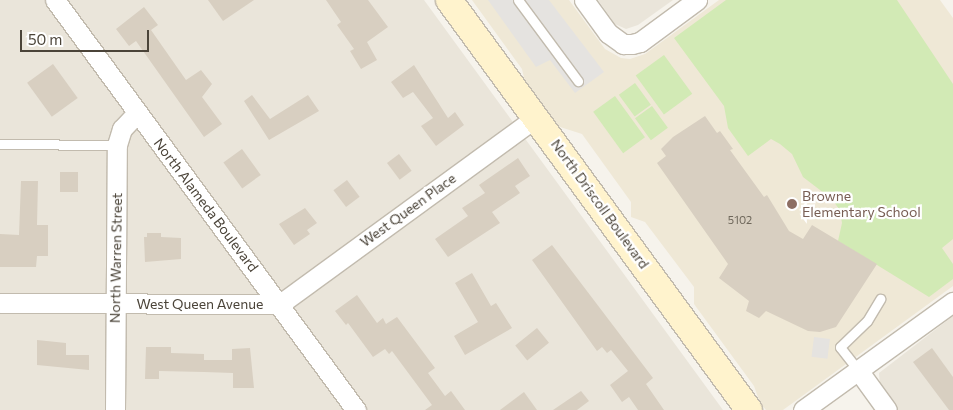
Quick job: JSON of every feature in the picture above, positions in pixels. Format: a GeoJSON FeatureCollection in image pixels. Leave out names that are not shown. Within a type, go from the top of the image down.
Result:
{"type":"FeatureCollection","features":[{"type":"Feature","properties":{"kind":"main road","name":"North Driscoll Boulevard"},"geometry":{"type":"LineString","coordinates":[[449,0],[750,410]]}},
{"type":"Feature","properties":{"kind":"street","name":"North Alameda Boulevard"},"geometry":{"type":"LineString","coordinates":[[55,0],[356,410]]}},
{"type":"Feature","properties":{"kind":"street"},"geometry":{"type":"LineString","coordinates":[[584,0],[608,33],[623,44],[640,42],[697,0]]}},
{"type":"Feature","properties":{"kind":"street","name":"North Warren Street"},"geometry":{"type":"LineString","coordinates":[[115,410],[117,145],[122,129],[137,113]]}},
{"type":"Feature","properties":{"kind":"street","name":"West Queen Place"},"geometry":{"type":"LineString","coordinates":[[280,304],[536,117]]}},
{"type":"Feature","properties":{"kind":"street"},"geometry":{"type":"LineString","coordinates":[[803,410],[953,302]]}},
{"type":"Feature","properties":{"kind":"street","name":"West Queen Avenue"},"geometry":{"type":"LineString","coordinates":[[0,303],[280,304]]}},
{"type":"Feature","properties":{"kind":"street"},"geometry":{"type":"LineString","coordinates":[[858,370],[886,410]]}},
{"type":"Feature","properties":{"kind":"lane"},"geometry":{"type":"LineString","coordinates":[[518,0],[578,81]]}},
{"type":"Feature","properties":{"kind":"lane"},"geometry":{"type":"LineString","coordinates":[[0,144],[117,145]]}},
{"type":"Feature","properties":{"kind":"lane"},"geometry":{"type":"LineString","coordinates":[[858,370],[840,346],[867,321],[880,298]]}},
{"type":"Feature","properties":{"kind":"shaded area"},"geometry":{"type":"Polygon","coordinates":[[[0,0],[424,0],[723,410],[0,410],[0,0]]]}},
{"type":"Feature","properties":{"kind":"shaded area","name":"Browne Elementary School"},"geometry":{"type":"Polygon","coordinates":[[[472,0],[569,0],[605,49],[621,58],[630,59],[645,54],[719,0],[940,0],[953,18],[953,286],[783,410],[766,410],[760,403],[754,386],[694,304],[694,287],[645,222],[631,217],[631,202],[582,134],[557,126],[525,82],[522,69],[472,0]]]}},
{"type":"Feature","properties":{"kind":"shaded area"},"geometry":{"type":"Polygon","coordinates":[[[488,0],[549,0],[604,72],[575,93],[550,60],[536,67],[488,0]]]}},
{"type":"Feature","properties":{"kind":"shaded area"},"geometry":{"type":"Polygon","coordinates":[[[598,0],[673,0],[638,25],[626,29],[615,24],[598,0]]]}},
{"type":"Feature","properties":{"kind":"shaded area"},"geometry":{"type":"Polygon","coordinates":[[[953,316],[953,410],[897,410],[880,387],[879,373],[953,316]]]}},
{"type":"Feature","properties":{"kind":"shaded area"},"geometry":{"type":"Polygon","coordinates":[[[814,337],[830,339],[827,359],[812,357],[814,337]]]}},
{"type":"Feature","properties":{"kind":"green space"},"geometry":{"type":"Polygon","coordinates":[[[726,0],[897,0],[953,84],[953,239],[942,248],[953,264],[953,279],[929,297],[838,241],[842,223],[840,211],[833,200],[803,177],[792,154],[771,139],[748,156],[728,128],[724,106],[674,38],[726,0]]]}},
{"type":"Feature","properties":{"kind":"green space"},"geometry":{"type":"Polygon","coordinates":[[[664,55],[692,94],[664,114],[636,76],[664,55]]]}},
{"type":"Feature","properties":{"kind":"green space"},"geometry":{"type":"Polygon","coordinates":[[[635,83],[651,105],[635,117],[619,95],[635,83]]]}},
{"type":"Feature","properties":{"kind":"green space"},"geometry":{"type":"Polygon","coordinates":[[[615,96],[645,137],[623,153],[593,112],[615,96]]]}},
{"type":"Feature","properties":{"kind":"green space"},"geometry":{"type":"Polygon","coordinates":[[[652,106],[668,128],[651,140],[635,118],[652,106]]]}},
{"type":"Feature","properties":{"kind":"building"},"geometry":{"type":"Polygon","coordinates":[[[208,0],[254,0],[223,21],[208,0]]]}},
{"type":"Feature","properties":{"kind":"building"},"geometry":{"type":"Polygon","coordinates":[[[326,0],[368,0],[388,27],[367,42],[377,60],[361,69],[350,51],[354,49],[337,25],[341,22],[326,0]]]}},
{"type":"Feature","properties":{"kind":"building"},"geometry":{"type":"Polygon","coordinates":[[[144,7],[158,25],[151,30],[186,80],[201,70],[212,84],[202,97],[222,124],[204,137],[136,41],[129,46],[116,29],[144,7]]]}},
{"type":"Feature","properties":{"kind":"building"},"geometry":{"type":"Polygon","coordinates":[[[53,64],[78,98],[52,117],[27,83],[53,64]]]}},
{"type":"Feature","properties":{"kind":"building"},"geometry":{"type":"Polygon","coordinates":[[[414,65],[448,118],[455,112],[464,125],[436,146],[421,126],[433,118],[413,92],[403,98],[391,82],[414,65]]]}},
{"type":"Feature","properties":{"kind":"building"},"geometry":{"type":"Polygon","coordinates":[[[252,95],[270,119],[308,95],[319,111],[269,140],[244,101],[252,95]]]}},
{"type":"Feature","properties":{"kind":"building"},"geometry":{"type":"Polygon","coordinates":[[[705,116],[717,133],[720,131],[733,149],[730,150],[764,197],[767,195],[789,231],[803,239],[812,225],[877,264],[836,327],[820,332],[808,331],[766,311],[759,318],[746,311],[749,301],[719,278],[728,264],[657,163],[666,156],[661,149],[673,137],[705,116]]]}},
{"type":"Feature","properties":{"kind":"building"},"geometry":{"type":"Polygon","coordinates":[[[242,149],[261,175],[242,188],[223,163],[242,149]]]}},
{"type":"Feature","properties":{"kind":"building"},"geometry":{"type":"Polygon","coordinates":[[[399,154],[412,171],[400,180],[387,163],[399,154]]]}},
{"type":"Feature","properties":{"kind":"building"},"geometry":{"type":"Polygon","coordinates":[[[518,158],[530,176],[515,186],[520,193],[492,212],[500,223],[448,257],[435,239],[468,216],[462,208],[485,193],[479,185],[518,158]]]}},
{"type":"Feature","properties":{"kind":"building"},"geometry":{"type":"Polygon","coordinates":[[[60,172],[78,172],[78,192],[60,192],[60,172]]]}},
{"type":"Feature","properties":{"kind":"building"},"geometry":{"type":"Polygon","coordinates":[[[347,180],[360,197],[346,207],[333,190],[347,180]]]}},
{"type":"Feature","properties":{"kind":"building"},"geometry":{"type":"Polygon","coordinates":[[[21,181],[38,181],[37,225],[48,225],[48,256],[37,256],[36,267],[0,267],[0,234],[19,235],[21,181]]]}},
{"type":"Feature","properties":{"kind":"building"},"geometry":{"type":"Polygon","coordinates":[[[305,208],[317,223],[307,230],[310,234],[294,245],[279,224],[305,208]]]}},
{"type":"Feature","properties":{"kind":"building"},"geometry":{"type":"Polygon","coordinates":[[[147,233],[161,233],[161,237],[181,238],[181,259],[145,262],[144,237],[147,237],[147,233]]]}},
{"type":"Feature","properties":{"kind":"building"},"geometry":{"type":"Polygon","coordinates":[[[552,245],[653,378],[646,384],[664,410],[638,410],[629,397],[622,402],[610,385],[628,371],[611,350],[607,353],[602,347],[597,351],[532,260],[552,245]]]}},
{"type":"Feature","properties":{"kind":"building"},"geometry":{"type":"Polygon","coordinates":[[[472,273],[491,306],[496,303],[512,328],[465,355],[454,336],[478,322],[455,283],[472,273]]]}},
{"type":"Feature","properties":{"kind":"building"},"geometry":{"type":"Polygon","coordinates":[[[357,295],[377,323],[383,318],[386,324],[397,317],[435,368],[428,373],[445,396],[451,391],[465,410],[425,410],[432,405],[392,351],[389,354],[385,349],[373,357],[348,323],[346,325],[335,311],[357,295]]]}},
{"type":"Feature","properties":{"kind":"building"},"geometry":{"type":"Polygon","coordinates":[[[537,328],[549,343],[527,360],[515,346],[537,328]]]}},
{"type":"Feature","properties":{"kind":"building"},"geometry":{"type":"Polygon","coordinates":[[[37,340],[66,343],[66,355],[89,355],[89,370],[37,365],[37,340]]]}},
{"type":"Feature","properties":{"kind":"building"},"geometry":{"type":"Polygon","coordinates":[[[146,347],[171,347],[171,353],[204,354],[204,372],[159,371],[159,379],[145,379],[146,347]]]}},
{"type":"Feature","properties":{"kind":"building"},"geometry":{"type":"Polygon","coordinates":[[[250,348],[254,388],[233,388],[233,373],[204,372],[204,360],[232,360],[232,349],[250,348]]]}},
{"type":"Feature","properties":{"kind":"building"},"geometry":{"type":"Polygon","coordinates":[[[932,348],[953,377],[953,410],[949,410],[913,362],[932,348]]]}},
{"type":"Feature","properties":{"kind":"building"},"geometry":{"type":"Polygon","coordinates":[[[581,391],[589,401],[577,410],[553,410],[581,391]]]}},
{"type":"Feature","properties":{"kind":"building"},"geometry":{"type":"Polygon","coordinates":[[[524,392],[537,410],[500,410],[524,392]]]}},
{"type":"Feature","properties":{"kind":"place","name":"Browne Elementary School"},"geometry":{"type":"Point","coordinates":[792,204]}}]}
